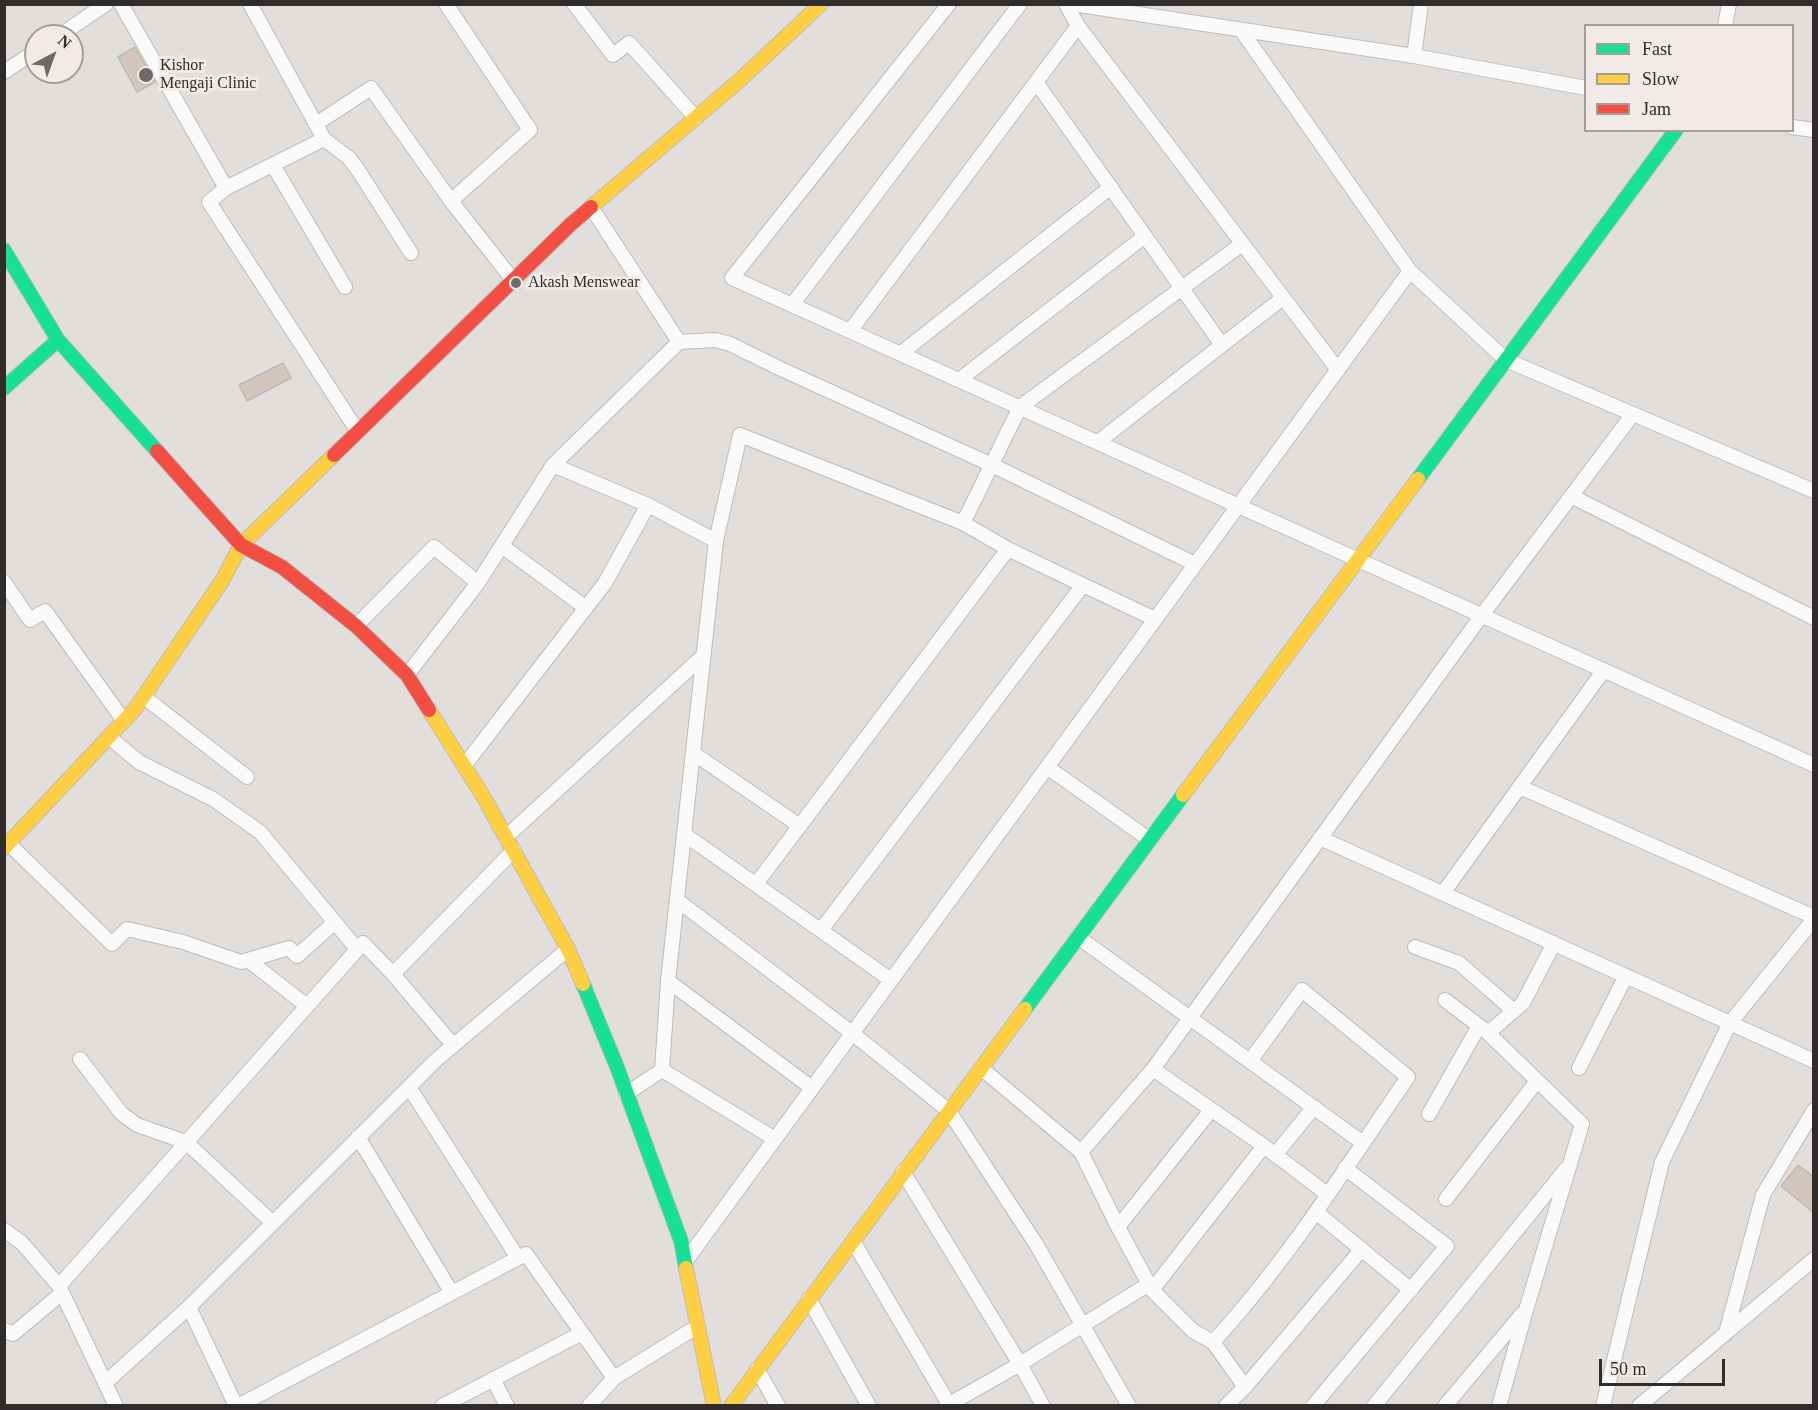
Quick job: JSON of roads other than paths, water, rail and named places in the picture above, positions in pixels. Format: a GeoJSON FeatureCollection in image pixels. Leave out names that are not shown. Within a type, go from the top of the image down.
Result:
{"type":"FeatureCollection","features":[{"type":"Feature","properties":{"kind":"street"},"geometry":{"type":"LineString","coordinates":[[76,24],[106,4]]}},
{"type":"Feature","properties":{"kind":"street"},"geometry":{"type":"LineString","coordinates":[[120,4],[226,189]]}},
{"type":"Feature","properties":{"kind":"street"},"geometry":{"type":"LineString","coordinates":[[250,4],[324,139],[338,148],[354,164],[411,253]]}},
{"type":"Feature","properties":{"kind":"street"},"geometry":{"type":"LineString","coordinates":[[446,4],[530,130],[451,201]]}},
{"type":"Feature","properties":{"kind":"street"},"geometry":{"type":"LineString","coordinates":[[574,4],[613,55],[629,43],[696,118]]}},
{"type":"Feature","properties":{"kind":"street"},"geometry":{"type":"LineString","coordinates":[[335,922],[297,956],[289,948],[241,963],[183,942],[127,929],[112,944],[7,846],[144,697],[222,581],[241,544],[571,224],[741,80],[821,4]]}},
{"type":"Feature","properties":{"kind":"street"},"geometry":{"type":"LineString","coordinates":[[949,4],[732,278],[1604,670],[1812,760]]}},
{"type":"Feature","properties":{"kind":"street"},"geometry":{"type":"LineString","coordinates":[[792,305],[1020,4]]}},
{"type":"Feature","properties":{"kind":"street"},"geometry":{"type":"LineString","coordinates":[[1066,4],[1078,26],[1338,370]]}},
{"type":"Feature","properties":{"kind":"street"},"geometry":{"type":"LineString","coordinates":[[1073,4],[1414,56],[1584,88]]}},
{"type":"Feature","properties":{"kind":"street"},"geometry":{"type":"LineString","coordinates":[[1414,56],[1421,4]]}},
{"type":"Feature","properties":{"kind":"street"},"geometry":{"type":"LineString","coordinates":[[1725,24],[1729,4]]}},
{"type":"Feature","properties":{"kind":"street"},"geometry":{"type":"LineString","coordinates":[[850,331],[1078,26]]}},
{"type":"Feature","properties":{"kind":"street"},"geometry":{"type":"LineString","coordinates":[[1241,30],[1410,271],[1506,360],[1814,490]]}},
{"type":"Feature","properties":{"kind":"street"},"geometry":{"type":"LineString","coordinates":[[4,72],[24,59]]}},
{"type":"Feature","properties":{"kind":"street"},"geometry":{"type":"LineString","coordinates":[[1036,82],[1222,345]]}},
{"type":"Feature","properties":{"kind":"street"},"geometry":{"type":"LineString","coordinates":[[316,124],[371,88],[451,201],[513,280]]}},
{"type":"Feature","properties":{"kind":"street"},"geometry":{"type":"LineString","coordinates":[[1794,127],[1814,130]]}},
{"type":"Feature","properties":{"kind":"street"},"geometry":{"type":"LineString","coordinates":[[730,1406],[1675,132]]}},
{"type":"Feature","properties":{"kind":"street"},"geometry":{"type":"LineString","coordinates":[[324,139],[226,189],[209,202],[358,432]]}},
{"type":"Feature","properties":{"kind":"street"},"geometry":{"type":"LineString","coordinates":[[273,165],[345,287]]}},
{"type":"Feature","properties":{"kind":"street"},"geometry":{"type":"LineString","coordinates":[[900,354],[1111,187]]}},
{"type":"Feature","properties":{"kind":"street"},"geometry":{"type":"LineString","coordinates":[[591,207],[679,342]]}},
{"type":"Feature","properties":{"kind":"street"},"geometry":{"type":"LineString","coordinates":[[958,380],[1145,236]]}},
{"type":"Feature","properties":{"kind":"street"},"geometry":{"type":"LineString","coordinates":[[963,523],[1020,407],[1242,244]]}},
{"type":"Feature","properties":{"kind":"street"},"geometry":{"type":"LineString","coordinates":[[4,250],[58,340],[241,544],[282,567],[356,626],[406,675],[464,766],[514,850],[568,949],[626,1094],[681,1241],[714,1406]]}},
{"type":"Feature","properties":{"kind":"street"},"geometry":{"type":"LineString","coordinates":[[685,1262],[1410,271]]}},
{"type":"Feature","properties":{"kind":"street"},"geometry":{"type":"LineString","coordinates":[[1098,442],[1283,298]]}},
{"type":"Feature","properties":{"kind":"street"},"geometry":{"type":"LineString","coordinates":[[4,388],[58,340]]}},
{"type":"Feature","properties":{"kind":"street"},"geometry":{"type":"LineString","coordinates":[[406,675],[478,583],[553,465],[679,342],[721,340],[992,465],[1195,564]]}},
{"type":"Feature","properties":{"kind":"street"},"geometry":{"type":"LineString","coordinates":[[1081,1152],[1154,1069],[1482,615],[1633,414]]}},
{"type":"Feature","properties":{"kind":"street"},"geometry":{"type":"LineString","coordinates":[[662,1070],[668,981],[716,541],[740,435],[963,523],[1008,549],[1155,619]]}},
{"type":"Feature","properties":{"kind":"street"},"geometry":{"type":"LineString","coordinates":[[553,465],[648,505],[716,541]]}},
{"type":"Feature","properties":{"kind":"street"},"geometry":{"type":"LineString","coordinates":[[1571,496],[1814,618]]}},
{"type":"Feature","properties":{"kind":"street"},"geometry":{"type":"LineString","coordinates":[[464,766],[605,583],[648,505]]}},
{"type":"Feature","properties":{"kind":"street"},"geometry":{"type":"LineString","coordinates":[[502,546],[586,608]]}},
{"type":"Feature","properties":{"kind":"street"},"geometry":{"type":"LineString","coordinates":[[356,626],[434,547],[478,583]]}},
{"type":"Feature","properties":{"kind":"street"},"geometry":{"type":"LineString","coordinates":[[756,884],[1008,549]]}},
{"type":"Feature","properties":{"kind":"street"},"geometry":{"type":"LineString","coordinates":[[4,582],[30,620],[45,611],[124,721]]}},
{"type":"Feature","properties":{"kind":"street"},"geometry":{"type":"LineString","coordinates":[[821,930],[1083,585]]}},
{"type":"Feature","properties":{"kind":"street"},"geometry":{"type":"LineString","coordinates":[[506,837],[703,656]]}},
{"type":"Feature","properties":{"kind":"street"},"geometry":{"type":"LineString","coordinates":[[1443,893],[1604,670]]}},
{"type":"Feature","properties":{"kind":"street"},"geometry":{"type":"LineString","coordinates":[[144,697],[247,777]]}},
{"type":"Feature","properties":{"kind":"street"},"geometry":{"type":"LineString","coordinates":[[109,737],[139,762],[213,799],[260,832],[357,949]]}},
{"type":"Feature","properties":{"kind":"street"},"geometry":{"type":"LineString","coordinates":[[693,753],[800,826]]}},
{"type":"Feature","properties":{"kind":"street"},"geometry":{"type":"LineString","coordinates":[[1047,766],[1150,840]]}},
{"type":"Feature","properties":{"kind":"street"},"geometry":{"type":"LineString","coordinates":[[1520,787],[1814,918],[1730,1023],[1662,1162],[1603,1406]]}},
{"type":"Feature","properties":{"kind":"street"},"geometry":{"type":"LineString","coordinates":[[684,834],[891,980]]}},
{"type":"Feature","properties":{"kind":"street"},"geometry":{"type":"LineString","coordinates":[[1320,838],[1814,1061]]}},
{"type":"Feature","properties":{"kind":"street"},"geometry":{"type":"LineString","coordinates":[[393,974],[514,850]]}},
{"type":"Feature","properties":{"kind":"street"},"geometry":{"type":"LineString","coordinates":[[677,900],[852,1033],[949,1111],[1036,1244],[1129,1406]]}},
{"type":"Feature","properties":{"kind":"street"},"geometry":{"type":"LineString","coordinates":[[1078,937],[1363,1143]]}},
{"type":"Feature","properties":{"kind":"street"},"geometry":{"type":"LineString","coordinates":[[4,1330],[13,1334],[60,1290],[186,1142],[363,943],[393,974],[453,1045]]}},
{"type":"Feature","properties":{"kind":"street"},"geometry":{"type":"LineString","coordinates":[[1429,1114],[1483,1029],[1514,1011],[1523,1003],[1554,943]]}},
{"type":"Feature","properties":{"kind":"street"},"geometry":{"type":"LineString","coordinates":[[1415,947],[1459,963],[1514,1011]]}},
{"type":"Feature","properties":{"kind":"street"},"geometry":{"type":"LineString","coordinates":[[105,1383],[189,1307],[436,1059],[568,949]]}},
{"type":"Feature","properties":{"kind":"street"},"geometry":{"type":"LineString","coordinates":[[248,960],[308,1006]]}},
{"type":"Feature","properties":{"kind":"street"},"geometry":{"type":"LineString","coordinates":[[1579,1068],[1626,976]]}},
{"type":"Feature","properties":{"kind":"street"},"geometry":{"type":"LineString","coordinates":[[668,981],[812,1088]]}},
{"type":"Feature","properties":{"kind":"street"},"geometry":{"type":"LineString","coordinates":[[1213,1342],[1245,1307],[1316,1212],[1408,1077],[1302,990],[1250,1061]]}},
{"type":"Feature","properties":{"kind":"street"},"geometry":{"type":"LineString","coordinates":[[1444,1000],[1483,1029],[1582,1124],[1499,1406]]}},
{"type":"Feature","properties":{"kind":"street"},"geometry":{"type":"LineString","coordinates":[[80,1059],[121,1113],[129,1120],[186,1142],[273,1223]]}},
{"type":"Feature","properties":{"kind":"street"},"geometry":{"type":"LineString","coordinates":[[981,1068],[1081,1152],[1151,1287],[1193,1331],[1213,1342],[1245,1387]]}},
{"type":"Feature","properties":{"kind":"street"},"geometry":{"type":"LineString","coordinates":[[1154,1069],[1328,1194]]}},
{"type":"Feature","properties":{"kind":"street"},"geometry":{"type":"LineString","coordinates":[[626,1094],[662,1070]]}},
{"type":"Feature","properties":{"kind":"street"},"geometry":{"type":"LineString","coordinates":[[662,1070],[774,1139]]}},
{"type":"Feature","properties":{"kind":"street"},"geometry":{"type":"LineString","coordinates":[[1446,1199],[1537,1081]]}},
{"type":"Feature","properties":{"kind":"street"},"geometry":{"type":"LineString","coordinates":[[409,1087],[518,1258]]}},
{"type":"Feature","properties":{"kind":"street"},"geometry":{"type":"LineString","coordinates":[[853,1241],[948,1405],[1151,1287],[1270,1151],[1314,1107]]}},
{"type":"Feature","properties":{"kind":"street"},"geometry":{"type":"LineString","coordinates":[[1118,1227],[1211,1110]]}},
{"type":"Feature","properties":{"kind":"street"},"geometry":{"type":"LineString","coordinates":[[1726,1333],[1763,1195],[1814,1110]]}},
{"type":"Feature","properties":{"kind":"street"},"geometry":{"type":"LineString","coordinates":[[358,1137],[452,1293]]}},
{"type":"Feature","properties":{"kind":"street"},"geometry":{"type":"LineString","coordinates":[[1374,1406],[1571,1162]]}},
{"type":"Feature","properties":{"kind":"street"},"geometry":{"type":"LineString","coordinates":[[1313,1406],[1448,1246],[1345,1168]]}},
{"type":"Feature","properties":{"kind":"street"},"geometry":{"type":"LineString","coordinates":[[903,1172],[1020,1364],[1043,1406]]}},
{"type":"Feature","properties":{"kind":"street"},"geometry":{"type":"LineString","coordinates":[[1316,1212],[1411,1290]]}},
{"type":"Feature","properties":{"kind":"street"},"geometry":{"type":"LineString","coordinates":[[4,1230],[22,1243],[60,1290],[116,1406]]}},
{"type":"Feature","properties":{"kind":"street"},"geometry":{"type":"LineString","coordinates":[[1226,1406],[1245,1387],[1362,1249]]}},
{"type":"Feature","properties":{"kind":"street"},"geometry":{"type":"LineString","coordinates":[[189,1307],[237,1406],[526,1254],[614,1378]]}},
{"type":"Feature","properties":{"kind":"street"},"geometry":{"type":"LineString","coordinates":[[1639,1406],[1814,1260]]}},
{"type":"Feature","properties":{"kind":"street"},"geometry":{"type":"LineString","coordinates":[[809,1299],[868,1406]]}},
{"type":"Feature","properties":{"kind":"street"},"geometry":{"type":"LineString","coordinates":[[1445,1406],[1526,1310]]}},
{"type":"Feature","properties":{"kind":"street"},"geometry":{"type":"LineString","coordinates":[[589,1406],[614,1378],[698,1326]]}},
{"type":"Feature","properties":{"kind":"street"},"geometry":{"type":"LineString","coordinates":[[442,1406],[582,1333]]}},
{"type":"Feature","properties":{"kind":"street"},"geometry":{"type":"LineString","coordinates":[[757,1370],[778,1406]]}},
{"type":"Feature","properties":{"kind":"street"},"geometry":{"type":"LineString","coordinates":[[493,1379],[507,1406]]}},
{"type":"Feature","properties":{"kind":"place","name":"Kishor Mengaji Clinic"},"geometry":{"type":"Point","coordinates":[146,75]}},
{"type":"Feature","properties":{"kind":"place","name":"Akash Menswear"},"geometry":{"type":"Point","coordinates":[516,283]}}]}
